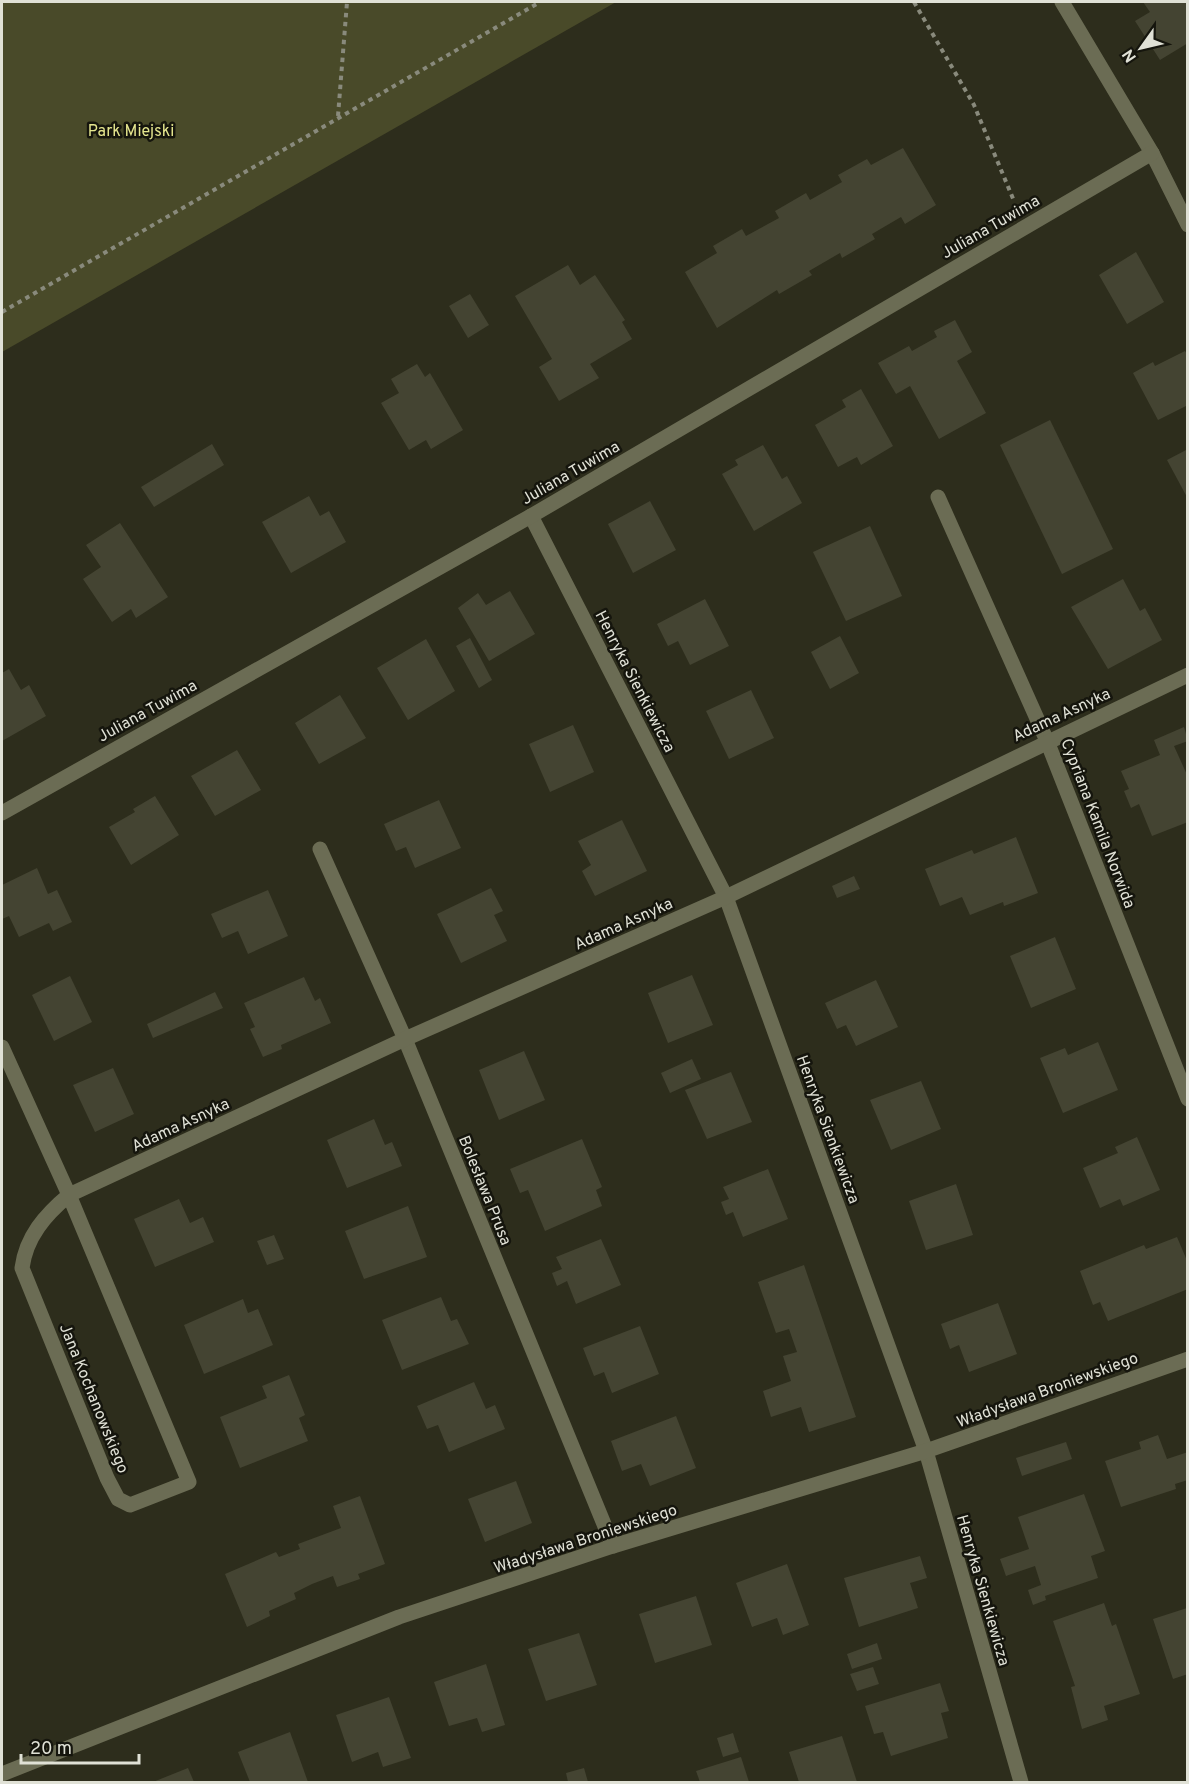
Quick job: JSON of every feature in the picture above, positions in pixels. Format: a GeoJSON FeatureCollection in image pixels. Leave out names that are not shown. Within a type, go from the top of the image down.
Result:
{"type":"FeatureCollection","features":[{"type":"Feature","properties":{"kind":"street"},"geometry":{"type":"LineString","coordinates":[[1062,2],[1152,153],[1188,225]]}},
{"type":"Feature","properties":{"kind":"street","name":"Juliana Tuwima"},"geometry":{"type":"LineString","coordinates":[[2,813],[531,516],[1152,153]]}},
{"type":"Feature","properties":{"kind":"street","name":"Cypriana Kamila Norwida"},"geometry":{"type":"LineString","coordinates":[[938,497],[1047,741],[1188,1100]]}},
{"type":"Feature","properties":{"kind":"street","name":"Henryka Sienkiewicza"},"geometry":{"type":"LineString","coordinates":[[531,516],[726,897],[926,1451],[1021,1782]]}},
{"type":"Feature","properties":{"kind":"street","name":"Adama Asnyka"},"geometry":{"type":"LineString","coordinates":[[69,1195],[405,1039],[726,897],[1188,675]]}},
{"type":"Feature","properties":{"kind":"street","name":"Bolesława Prusa"},"geometry":{"type":"LineString","coordinates":[[320,849],[405,1039],[613,1546]]}},
{"type":"Feature","properties":{"kind":"street","name":"Jana Kochanowskiego"},"geometry":{"type":"LineString","coordinates":[[2,1047],[69,1195],[189,1482],[130,1505],[118,1499],[107,1478],[22,1268],[24,1252],[34,1232],[48,1213],[69,1195]]}},
{"type":"Feature","properties":{"kind":"street","name":"Władysława Broniewskiego"},"geometry":{"type":"LineString","coordinates":[[2,1774],[399,1617],[613,1546],[926,1451],[1188,1359]]}},
{"type":"Feature","properties":{"kind":"path"},"geometry":{"type":"LineString","coordinates":[[338,117],[348,2]]}},
{"type":"Feature","properties":{"kind":"path"},"geometry":{"type":"LineString","coordinates":[[2,312],[540,2]]}},
{"type":"Feature","properties":{"kind":"path"},"geometry":{"type":"LineString","coordinates":[[914,2],[974,105],[1024,226]]}},
{"type":"Feature","properties":{"kind":"green space","name":"Park Miejski"},"geometry":{"type":"Polygon","coordinates":[[[2,2],[616,2],[2,352],[2,2]]]}},
{"type":"Feature","properties":{"kind":"building"},"geometry":{"type":"Polygon","coordinates":[[[1143,2],[1188,2],[1188,43],[1160,60],[1135,21],[1150,12],[1143,2]]]}},
{"type":"Feature","properties":{"kind":"building"},"geometry":{"type":"Polygon","coordinates":[[[903,148],[936,205],[905,224],[901,217],[872,234],[875,239],[842,258],[840,253],[809,271],[812,275],[779,294],[777,290],[717,328],[685,272],[717,253],[713,246],[742,229],[746,236],[779,218],[775,211],[806,193],[810,200],[842,182],[838,175],[867,159],[871,165],[903,148]]]}},
{"type":"Feature","properties":{"kind":"building"},"geometry":{"type":"Polygon","coordinates":[[[1136,252],[1164,302],[1127,324],[1099,275],[1136,252]]]}},
{"type":"Feature","properties":{"kind":"building"},"geometry":{"type":"Polygon","coordinates":[[[568,265],[580,285],[595,275],[625,320],[622,322],[632,339],[590,364],[599,378],[559,401],[539,367],[552,359],[515,296],[568,265]]]}},
{"type":"Feature","properties":{"kind":"building"},"geometry":{"type":"Polygon","coordinates":[[[470,294],[489,325],[468,338],[449,306],[470,294]]]}},
{"type":"Feature","properties":{"kind":"building"},"geometry":{"type":"Polygon","coordinates":[[[955,320],[972,352],[957,361],[986,413],[939,439],[910,386],[896,394],[878,363],[909,346],[912,351],[937,337],[934,331],[955,320]]]}},
{"type":"Feature","properties":{"kind":"building"},"geometry":{"type":"Polygon","coordinates":[[[1185,351],[1188,356],[1188,405],[1158,420],[1133,373],[1153,362],[1155,366],[1185,351]]]}},
{"type":"Feature","properties":{"kind":"building"},"geometry":{"type":"Polygon","coordinates":[[[417,364],[425,377],[430,373],[463,430],[431,449],[426,440],[409,450],[381,403],[399,393],[391,379],[417,364]]]}},
{"type":"Feature","properties":{"kind":"building"},"geometry":{"type":"Polygon","coordinates":[[[861,389],[893,446],[861,465],[857,457],[838,467],[815,425],[846,407],[842,400],[861,389]]]}},
{"type":"Feature","properties":{"kind":"building"},"geometry":{"type":"Polygon","coordinates":[[[1050,420],[1113,549],[1062,574],[1000,445],[1050,420]]]}},
{"type":"Feature","properties":{"kind":"building"},"geometry":{"type":"Polygon","coordinates":[[[212,444],[224,465],[154,507],[141,487],[212,444]]]}},
{"type":"Feature","properties":{"kind":"building"},"geometry":{"type":"Polygon","coordinates":[[[763,445],[782,479],[787,476],[802,503],[754,531],[722,474],[738,465],[735,460],[763,445]]]}},
{"type":"Feature","properties":{"kind":"building"},"geometry":{"type":"Polygon","coordinates":[[[1188,449],[1188,499],[1167,460],[1188,449]]]}},
{"type":"Feature","properties":{"kind":"building"},"geometry":{"type":"Polygon","coordinates":[[[309,496],[320,516],[329,511],[346,542],[291,573],[262,522],[309,496]]]}},
{"type":"Feature","properties":{"kind":"building"},"geometry":{"type":"Polygon","coordinates":[[[650,501],[676,550],[633,573],[608,524],[650,501]]]}},
{"type":"Feature","properties":{"kind":"building"},"geometry":{"type":"Polygon","coordinates":[[[120,523],[168,597],[136,618],[131,609],[112,622],[83,579],[101,567],[86,545],[120,523]]]}},
{"type":"Feature","properties":{"kind":"building"},"geometry":{"type":"Polygon","coordinates":[[[870,526],[902,596],[846,621],[813,552],[870,526]]]}},
{"type":"Feature","properties":{"kind":"building"},"geometry":{"type":"Polygon","coordinates":[[[1123,579],[1140,611],[1145,608],[1162,640],[1108,669],[1071,607],[1123,579]]]}},
{"type":"Feature","properties":{"kind":"building"},"geometry":{"type":"Polygon","coordinates":[[[510,591],[535,634],[489,661],[458,608],[478,593],[486,605],[510,591]]]}},
{"type":"Feature","properties":{"kind":"building"},"geometry":{"type":"Polygon","coordinates":[[[705,599],[729,646],[690,665],[678,641],[668,646],[657,624],[705,599]]]}},
{"type":"Feature","properties":{"kind":"building"},"geometry":{"type":"Polygon","coordinates":[[[840,636],[859,673],[830,689],[811,652],[840,636]]]}},
{"type":"Feature","properties":{"kind":"building"},"geometry":{"type":"Polygon","coordinates":[[[470,638],[492,680],[479,688],[456,646],[470,638]]]}},
{"type":"Feature","properties":{"kind":"building"},"geometry":{"type":"Polygon","coordinates":[[[426,639],[455,691],[408,720],[377,668],[426,639]]]}},
{"type":"Feature","properties":{"kind":"building"},"geometry":{"type":"Polygon","coordinates":[[[9,669],[21,690],[29,685],[46,716],[2,741],[2,673],[9,669]]]}},
{"type":"Feature","properties":{"kind":"building"},"geometry":{"type":"Polygon","coordinates":[[[751,690],[774,738],[729,759],[706,711],[751,690]]]}},
{"type":"Feature","properties":{"kind":"building"},"geometry":{"type":"Polygon","coordinates":[[[340,695],[366,738],[319,764],[295,723],[340,695]]]}},
{"type":"Feature","properties":{"kind":"building"},"geometry":{"type":"Polygon","coordinates":[[[573,725],[594,772],[550,792],[529,744],[573,725]]]}},
{"type":"Feature","properties":{"kind":"building"},"geometry":{"type":"Polygon","coordinates":[[[1184,727],[1188,741],[1174,746],[1188,777],[1188,822],[1152,836],[1139,804],[1131,808],[1124,791],[1129,789],[1121,771],[1160,755],[1154,740],[1184,727]]]}},
{"type":"Feature","properties":{"kind":"building"},"geometry":{"type":"Polygon","coordinates":[[[237,750],[261,790],[215,816],[191,776],[237,750]]]}},
{"type":"Feature","properties":{"kind":"building"},"geometry":{"type":"Polygon","coordinates":[[[155,796],[179,835],[131,865],[109,827],[135,812],[133,809],[155,796]]]}},
{"type":"Feature","properties":{"kind":"building"},"geometry":{"type":"Polygon","coordinates":[[[439,800],[461,848],[415,868],[406,847],[396,851],[384,824],[439,800]]]}},
{"type":"Feature","properties":{"kind":"building"},"geometry":{"type":"Polygon","coordinates":[[[622,820],[647,871],[595,896],[582,871],[591,865],[578,841],[622,820]]]}},
{"type":"Feature","properties":{"kind":"building"},"geometry":{"type":"Polygon","coordinates":[[[1016,837],[1038,893],[1004,906],[1003,902],[970,915],[962,897],[940,906],[925,869],[972,850],[974,854],[1016,837]]]}},
{"type":"Feature","properties":{"kind":"building"},"geometry":{"type":"Polygon","coordinates":[[[37,868],[48,894],[57,890],[72,922],[53,931],[49,923],[19,937],[9,916],[2,919],[2,885],[37,868]]]}},
{"type":"Feature","properties":{"kind":"building"},"geometry":{"type":"Polygon","coordinates":[[[854,876],[860,889],[837,898],[832,886],[854,876]]]}},
{"type":"Feature","properties":{"kind":"building"},"geometry":{"type":"Polygon","coordinates":[[[491,888],[503,911],[494,915],[507,941],[461,963],[437,914],[491,888]]]}},
{"type":"Feature","properties":{"kind":"building"},"geometry":{"type":"Polygon","coordinates":[[[268,890],[288,936],[248,954],[238,931],[222,938],[211,914],[268,890]]]}},
{"type":"Feature","properties":{"kind":"building"},"geometry":{"type":"Polygon","coordinates":[[[1055,937],[1076,989],[1031,1008],[1010,956],[1055,937]]]}},
{"type":"Feature","properties":{"kind":"building"},"geometry":{"type":"Polygon","coordinates":[[[692,975],[713,1025],[668,1043],[648,993],[692,975]]]}},
{"type":"Feature","properties":{"kind":"building"},"geometry":{"type":"Polygon","coordinates":[[[70,976],[92,1022],[54,1041],[32,995],[70,976]]]}},
{"type":"Feature","properties":{"kind":"building"},"geometry":{"type":"Polygon","coordinates":[[[304,977],[315,1001],[320,998],[331,1023],[281,1045],[282,1049],[263,1057],[250,1029],[255,1027],[244,1003],[304,977]]]}},
{"type":"Feature","properties":{"kind":"building"},"geometry":{"type":"Polygon","coordinates":[[[876,980],[898,1027],[856,1046],[846,1025],[837,1029],[825,1003],[876,980]]]}},
{"type":"Feature","properties":{"kind":"building"},"geometry":{"type":"Polygon","coordinates":[[[215,992],[223,1008],[153,1038],[147,1024],[215,992]]]}},
{"type":"Feature","properties":{"kind":"building"},"geometry":{"type":"Polygon","coordinates":[[[1098,1042],[1118,1090],[1063,1113],[1040,1058],[1065,1048],[1068,1055],[1098,1042]]]}},
{"type":"Feature","properties":{"kind":"building"},"geometry":{"type":"Polygon","coordinates":[[[524,1051],[545,1100],[499,1120],[479,1070],[524,1051]]]}},
{"type":"Feature","properties":{"kind":"building"},"geometry":{"type":"Polygon","coordinates":[[[692,1059],[701,1079],[670,1093],[661,1073],[692,1059]]]}},
{"type":"Feature","properties":{"kind":"building"},"geometry":{"type":"Polygon","coordinates":[[[113,1068],[134,1114],[95,1132],[73,1085],[113,1068]]]}},
{"type":"Feature","properties":{"kind":"building"},"geometry":{"type":"Polygon","coordinates":[[[731,1072],[752,1122],[707,1139],[685,1090],[731,1072]]]}},
{"type":"Feature","properties":{"kind":"building"},"geometry":{"type":"Polygon","coordinates":[[[921,1081],[941,1129],[891,1150],[870,1100],[921,1081]]]}},
{"type":"Feature","properties":{"kind":"building"},"geometry":{"type":"Polygon","coordinates":[[[374,1119],[385,1145],[392,1142],[402,1166],[347,1188],[327,1140],[374,1119]]]}},
{"type":"Feature","properties":{"kind":"building"},"geometry":{"type":"Polygon","coordinates":[[[1137,1137],[1160,1190],[1123,1206],[1120,1199],[1100,1208],[1083,1168],[1118,1153],[1115,1147],[1137,1137]]]}},
{"type":"Feature","properties":{"kind":"building"},"geometry":{"type":"Polygon","coordinates":[[[582,1139],[602,1187],[596,1190],[602,1206],[545,1231],[528,1190],[520,1193],[510,1169],[582,1139]]]}},
{"type":"Feature","properties":{"kind":"building"},"geometry":{"type":"Polygon","coordinates":[[[768,1169],[788,1219],[743,1237],[733,1212],[726,1215],[721,1202],[729,1199],[723,1187],[768,1169]]]}},
{"type":"Feature","properties":{"kind":"building"},"geometry":{"type":"Polygon","coordinates":[[[956,1184],[973,1235],[926,1250],[909,1201],[956,1184]]]}},
{"type":"Feature","properties":{"kind":"building"},"geometry":{"type":"Polygon","coordinates":[[[179,1199],[190,1223],[203,1217],[214,1242],[155,1267],[134,1219],[179,1199]]]}},
{"type":"Feature","properties":{"kind":"building"},"geometry":{"type":"Polygon","coordinates":[[[408,1206],[427,1257],[364,1279],[345,1231],[408,1206]]]}},
{"type":"Feature","properties":{"kind":"building"},"geometry":{"type":"Polygon","coordinates":[[[274,1235],[284,1259],[267,1265],[257,1241],[274,1235]]]}},
{"type":"Feature","properties":{"kind":"building"},"geometry":{"type":"Polygon","coordinates":[[[1177,1237],[1188,1263],[1188,1289],[1108,1321],[1100,1302],[1093,1305],[1080,1271],[1144,1245],[1146,1249],[1177,1237]]]}},
{"type":"Feature","properties":{"kind":"building"},"geometry":{"type":"Polygon","coordinates":[[[601,1239],[621,1285],[576,1304],[567,1281],[557,1286],[552,1273],[562,1269],[556,1257],[601,1239]]]}},
{"type":"Feature","properties":{"kind":"building"},"geometry":{"type":"Polygon","coordinates":[[[804,1265],[856,1417],[809,1432],[801,1407],[771,1417],[763,1391],[791,1381],[783,1356],[797,1352],[789,1329],[776,1333],[758,1282],[804,1265]]]}},
{"type":"Feature","properties":{"kind":"building"},"geometry":{"type":"Polygon","coordinates":[[[441,1297],[451,1321],[457,1319],[469,1344],[402,1370],[382,1320],[441,1297]]]}},
{"type":"Feature","properties":{"kind":"building"},"geometry":{"type":"Polygon","coordinates":[[[243,1299],[248,1313],[258,1309],[273,1345],[204,1374],[184,1325],[243,1299]]]}},
{"type":"Feature","properties":{"kind":"building"},"geometry":{"type":"Polygon","coordinates":[[[998,1303],[1017,1354],[969,1372],[959,1345],[950,1349],[941,1324],[998,1303]]]}},
{"type":"Feature","properties":{"kind":"building"},"geometry":{"type":"Polygon","coordinates":[[[640,1326],[659,1374],[612,1393],[604,1372],[594,1376],[583,1348],[640,1326]]]}},
{"type":"Feature","properties":{"kind":"building"},"geometry":{"type":"Polygon","coordinates":[[[289,1375],[305,1415],[299,1418],[308,1441],[240,1468],[220,1417],[267,1398],[262,1386],[289,1375]]]}},
{"type":"Feature","properties":{"kind":"building"},"geometry":{"type":"Polygon","coordinates":[[[474,1382],[486,1409],[495,1405],[505,1429],[449,1452],[438,1425],[427,1429],[417,1406],[474,1382]]]}},
{"type":"Feature","properties":{"kind":"building"},"geometry":{"type":"Polygon","coordinates":[[[676,1416],[696,1468],[650,1486],[641,1464],[622,1471],[611,1441],[676,1416]]]}},
{"type":"Feature","properties":{"kind":"building"},"geometry":{"type":"Polygon","coordinates":[[[1158,1435],[1167,1459],[1188,1452],[1188,1480],[1175,1484],[1176,1489],[1121,1507],[1105,1461],[1141,1449],[1139,1442],[1158,1435]]]}},
{"type":"Feature","properties":{"kind":"building"},"geometry":{"type":"Polygon","coordinates":[[[1066,1442],[1072,1459],[1022,1476],[1016,1458],[1066,1442]]]}},
{"type":"Feature","properties":{"kind":"building"},"geometry":{"type":"Polygon","coordinates":[[[516,1481],[532,1523],[485,1542],[468,1499],[516,1481]]]}},
{"type":"Feature","properties":{"kind":"building"},"geometry":{"type":"Polygon","coordinates":[[[1084,1494],[1105,1551],[1091,1556],[1098,1578],[1045,1596],[1046,1600],[1033,1605],[1028,1590],[1041,1585],[1035,1566],[1006,1576],[1000,1559],[1029,1549],[1018,1517],[1084,1494]]]}},
{"type":"Feature","properties":{"kind":"building"},"geometry":{"type":"Polygon","coordinates":[[[360,1496],[385,1564],[358,1574],[360,1579],[337,1587],[333,1576],[312,1584],[294,1593],[296,1599],[269,1611],[270,1616],[247,1627],[225,1574],[276,1552],[279,1557],[300,1549],[298,1544],[341,1528],[333,1506],[360,1496]]]}},
{"type":"Feature","properties":{"kind":"building"},"geometry":{"type":"Polygon","coordinates":[[[920,1556],[927,1578],[910,1583],[918,1608],[859,1627],[844,1578],[920,1556]]]}},
{"type":"Feature","properties":{"kind":"building"},"geometry":{"type":"Polygon","coordinates":[[[787,1564],[809,1625],[783,1635],[777,1618],[752,1627],[736,1583],[787,1564]]]}},
{"type":"Feature","properties":{"kind":"building"},"geometry":{"type":"Polygon","coordinates":[[[696,1596],[712,1645],[655,1663],[639,1614],[696,1596]]]}},
{"type":"Feature","properties":{"kind":"building"},"geometry":{"type":"Polygon","coordinates":[[[1104,1603],[1112,1626],[1116,1624],[1140,1694],[1104,1706],[1108,1720],[1082,1729],[1071,1687],[1075,1686],[1053,1621],[1104,1603]]]}},
{"type":"Feature","properties":{"kind":"building"},"geometry":{"type":"Polygon","coordinates":[[[1187,1608],[1188,1674],[1173,1679],[1153,1619],[1187,1608]]]}},
{"type":"Feature","properties":{"kind":"building"},"geometry":{"type":"Polygon","coordinates":[[[579,1633],[597,1685],[546,1701],[528,1649],[579,1633]]]}},
{"type":"Feature","properties":{"kind":"building"},"geometry":{"type":"Polygon","coordinates":[[[877,1643],[882,1659],[852,1669],[847,1654],[877,1643]]]}},
{"type":"Feature","properties":{"kind":"building"},"geometry":{"type":"Polygon","coordinates":[[[486,1664],[505,1725],[482,1732],[477,1718],[449,1726],[434,1682],[486,1664]]]}},
{"type":"Feature","properties":{"kind":"building"},"geometry":{"type":"Polygon","coordinates":[[[873,1667],[879,1684],[857,1691],[850,1674],[873,1667]]]}},
{"type":"Feature","properties":{"kind":"building"},"geometry":{"type":"Polygon","coordinates":[[[940,1683],[949,1711],[941,1713],[948,1738],[891,1756],[883,1732],[874,1734],[865,1706],[940,1683]]]}},
{"type":"Feature","properties":{"kind":"building"},"geometry":{"type":"Polygon","coordinates":[[[389,1697],[411,1758],[383,1767],[378,1752],[352,1762],[336,1715],[389,1697]]]}},
{"type":"Feature","properties":{"kind":"building"},"geometry":{"type":"Polygon","coordinates":[[[290,1732],[308,1782],[250,1782],[238,1752],[290,1732]]]}},
{"type":"Feature","properties":{"kind":"building"},"geometry":{"type":"Polygon","coordinates":[[[733,1733],[739,1752],[723,1757],[717,1738],[733,1733]]]}},
{"type":"Feature","properties":{"kind":"building"},"geometry":{"type":"Polygon","coordinates":[[[842,1736],[857,1782],[799,1782],[789,1752],[842,1736]]]}},
{"type":"Feature","properties":{"kind":"building"},"geometry":{"type":"Polygon","coordinates":[[[741,1757],[749,1782],[700,1782],[696,1771],[741,1757]]]}},
{"type":"Feature","properties":{"kind":"building"},"geometry":{"type":"Polygon","coordinates":[[[188,1768],[194,1782],[153,1782],[188,1768]]]}},
{"type":"Feature","properties":{"kind":"building"},"geometry":{"type":"Polygon","coordinates":[[[584,1768],[588,1782],[568,1782],[566,1773],[584,1768]]]}}]}
